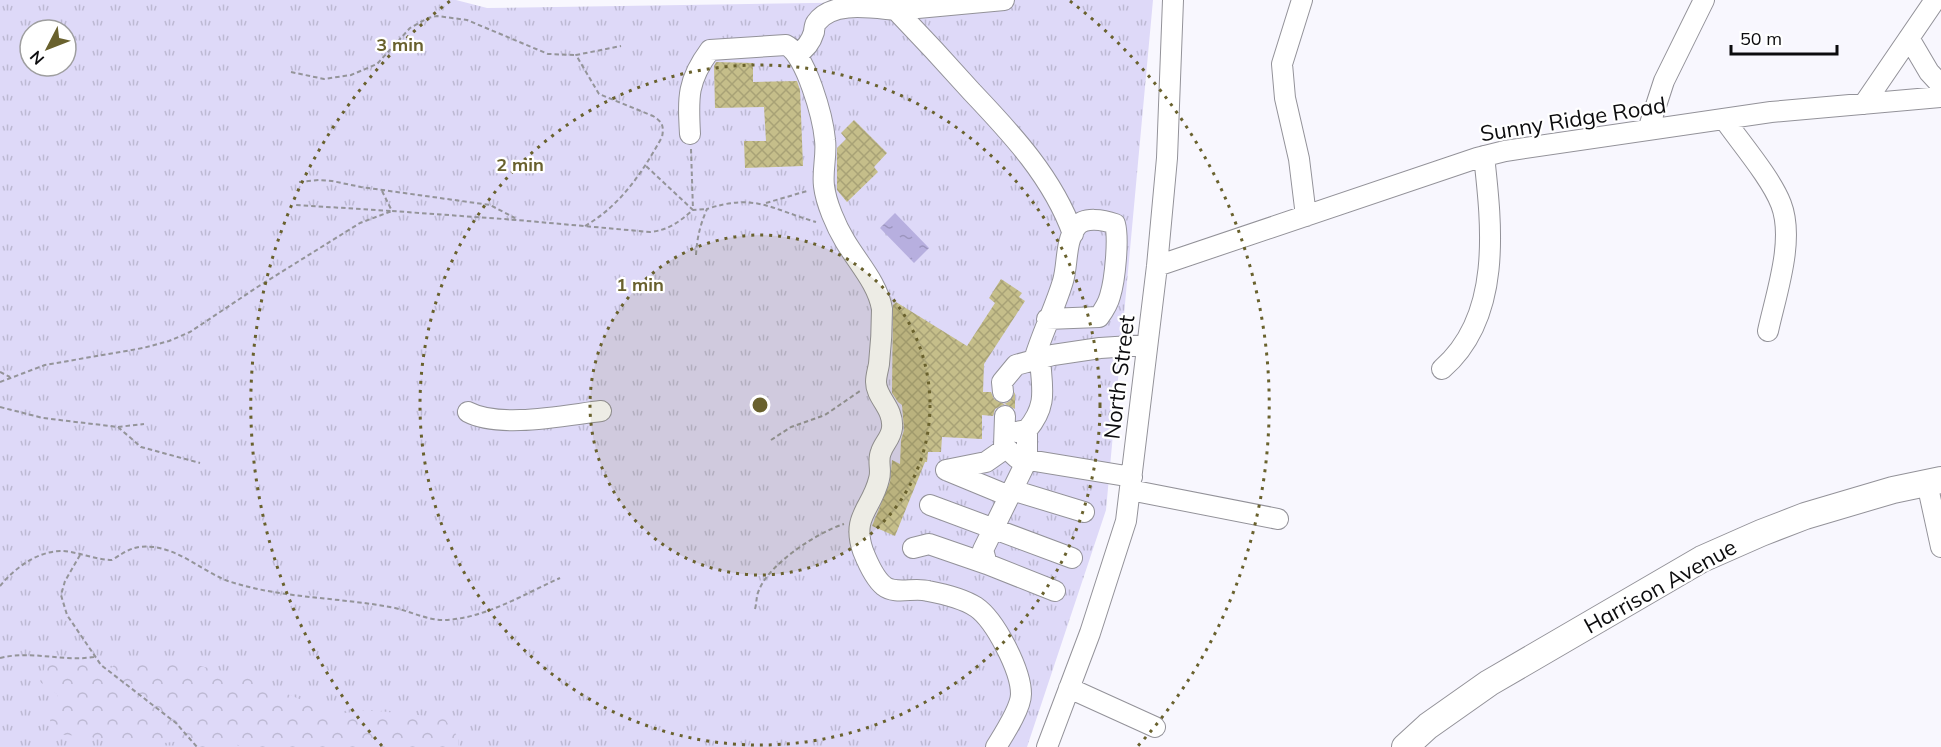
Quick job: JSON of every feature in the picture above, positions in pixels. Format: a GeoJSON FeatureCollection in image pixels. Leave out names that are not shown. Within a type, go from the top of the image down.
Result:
{"type":"FeatureCollection","features":[{"type":"Feature","properties":{"kind":"main road","name":"Harrison Avenue"},"geometry":{"type":"LineString","coordinates":[[1406,747],[1428,726],[1489,683],[1702,559],[1806,516],[1893,490],[1934,482]]}},
{"type":"Feature","properties":{"kind":"street"},"geometry":{"type":"LineString","coordinates":[[797,54],[810,43],[816,23],[827,13],[838,8],[896,10],[1004,0]]}},
{"type":"Feature","properties":{"kind":"street","name":"North Street"},"geometry":{"type":"LineString","coordinates":[[1047,747],[1090,633],[1126,520],[1157,266],[1167,158],[1173,0]]}},
{"type":"Feature","properties":{"kind":"street"},"geometry":{"type":"LineString","coordinates":[[1302,0],[1282,64],[1286,98],[1299,159],[1306,216]]}},
{"type":"Feature","properties":{"kind":"street"},"geometry":{"type":"LineString","coordinates":[[1648,130],[1664,81],[1704,0]]}},
{"type":"Feature","properties":{"kind":"street"},"geometry":{"type":"LineString","coordinates":[[1864,104],[1935,0]]}},
{"type":"Feature","properties":{"kind":"street"},"geometry":{"type":"LineString","coordinates":[[896,10],[993,114],[1039,170],[1066,214],[1073,234]]}},
{"type":"Feature","properties":{"kind":"street"},"geometry":{"type":"LineString","coordinates":[[1909,38],[1929,72],[1941,85]]}},
{"type":"Feature","properties":{"kind":"street"},"geometry":{"type":"LineString","coordinates":[[690,134],[688,106],[691,83],[710,50],[786,45],[797,54],[822,119],[826,155],[824,185],[840,232],[881,301],[881,331],[875,383],[892,415],[892,427],[891,437],[879,455],[881,470],[879,482],[859,522],[863,551],[884,587],[892,590],[925,590],[964,600],[976,607],[992,623],[1016,670],[1022,694],[996,747]]}},
{"type":"Feature","properties":{"kind":"street","name":"Sunny Ridge Road"},"geometry":{"type":"LineString","coordinates":[[1157,266],[1484,156],[1505,151],[1771,112],[1941,97]]}},
{"type":"Feature","properties":{"kind":"street"},"geometry":{"type":"LineString","coordinates":[[1724,119],[1781,203],[1786,224],[1785,248],[1768,331]]}},
{"type":"Feature","properties":{"kind":"street"},"geometry":{"type":"LineString","coordinates":[[1442,369],[1454,359],[1470,334],[1485,294],[1491,231],[1484,156]]}},
{"type":"Feature","properties":{"kind":"street"},"geometry":{"type":"LineString","coordinates":[[1005,431],[1027,430],[1039,416],[1043,392],[1037,359],[1047,319],[1063,281],[1070,241],[1076,226],[1087,220],[1115,224],[1118,235],[1111,295],[1105,309],[1099,317],[1047,319]]}},
{"type":"Feature","properties":{"kind":"street"},"geometry":{"type":"LineString","coordinates":[[1003,392],[1002,382],[1016,364],[1100,348],[1147,345]]}},
{"type":"Feature","properties":{"kind":"street"},"geometry":{"type":"LineString","coordinates":[[468,412],[477,417],[491,419],[534,419],[601,411]]}},
{"type":"Feature","properties":{"kind":"street"},"geometry":{"type":"LineString","coordinates":[[987,564],[983,550],[1027,460],[1027,430]]}},
{"type":"Feature","properties":{"kind":"street"},"geometry":{"type":"LineString","coordinates":[[1005,431],[1017,458],[1278,519]]}},
{"type":"Feature","properties":{"kind":"street"},"geometry":{"type":"LineString","coordinates":[[1005,431],[987,462],[946,470],[1011,493],[1084,512]]}},
{"type":"Feature","properties":{"kind":"street"},"geometry":{"type":"LineString","coordinates":[[1934,482],[1941,547]]}},
{"type":"Feature","properties":{"kind":"street"},"geometry":{"type":"LineString","coordinates":[[930,505],[1072,558]]}},
{"type":"Feature","properties":{"kind":"street"},"geometry":{"type":"LineString","coordinates":[[913,549],[929,544],[1055,591]]}},
{"type":"Feature","properties":{"kind":"street"},"geometry":{"type":"LineString","coordinates":[[1069,688],[1155,727]]}},
{"type":"Feature","properties":{"kind":"path"},"geometry":{"type":"LineString","coordinates":[[291,72],[324,80],[351,75],[377,64],[411,28],[428,18],[437,16],[467,20],[548,54],[576,55],[621,46]]}},
{"type":"Feature","properties":{"kind":"path"},"geometry":{"type":"LineString","coordinates":[[576,55],[599,94],[661,121],[663,129],[662,137],[631,187],[609,210],[585,226]]}},
{"type":"Feature","properties":{"kind":"path"},"geometry":{"type":"LineString","coordinates":[[690,134],[693,210]]}},
{"type":"Feature","properties":{"kind":"path"},"geometry":{"type":"LineString","coordinates":[[646,166],[693,210]]}},
{"type":"Feature","properties":{"kind":"path"},"geometry":{"type":"LineString","coordinates":[[299,182],[319,180],[490,205],[517,220]]}},
{"type":"Feature","properties":{"kind":"path"},"geometry":{"type":"LineString","coordinates":[[764,204],[824,185]]}},
{"type":"Feature","properties":{"kind":"path"},"geometry":{"type":"LineString","coordinates":[[382,190],[392,211]]}},
{"type":"Feature","properties":{"kind":"path"},"geometry":{"type":"LineString","coordinates":[[296,205],[517,220],[650,232],[663,231],[675,225],[693,210],[707,209],[731,202],[755,201],[840,232]]}},
{"type":"Feature","properties":{"kind":"path"},"geometry":{"type":"LineString","coordinates":[[696,255],[699,229],[707,209]]}},
{"type":"Feature","properties":{"kind":"path"},"geometry":{"type":"LineString","coordinates":[[0,382],[45,365],[143,348],[190,332],[360,223],[392,211]]}},
{"type":"Feature","properties":{"kind":"path"},"geometry":{"type":"LineString","coordinates":[[0,372],[10,377]]}},
{"type":"Feature","properties":{"kind":"path"},"geometry":{"type":"LineString","coordinates":[[771,440],[791,427],[825,414],[875,383]]}},
{"type":"Feature","properties":{"kind":"path"},"geometry":{"type":"LineString","coordinates":[[0,406],[43,418],[118,427],[144,424]]}},
{"type":"Feature","properties":{"kind":"path"},"geometry":{"type":"LineString","coordinates":[[118,427],[141,447],[200,463]]}},
{"type":"Feature","properties":{"kind":"path"},"geometry":{"type":"LineString","coordinates":[[755,609],[761,586],[789,554],[837,526],[859,522]]}},
{"type":"Feature","properties":{"kind":"path"},"geometry":{"type":"LineString","coordinates":[[0,586],[13,572],[36,557],[62,551],[112,560],[124,550],[153,547],[183,556],[210,573],[242,585],[280,593],[396,608],[442,620],[474,615],[560,578]]}},
{"type":"Feature","properties":{"kind":"path"},"geometry":{"type":"LineString","coordinates":[[80,555],[65,581],[61,595],[62,603],[76,629],[89,645],[94,657],[113,676],[176,723],[189,735],[197,747]]}},
{"type":"Feature","properties":{"kind":"path"},"geometry":{"type":"LineString","coordinates":[[0,658],[31,654],[78,660],[94,657]]}},
{"type":"Feature","properties":{"kind":"green space"},"geometry":{"type":"Polygon","coordinates":[[[0,0],[456,0],[487,8],[1153,0],[1106,510],[1027,747],[0,747],[0,0]]]}},
{"type":"Feature","properties":{"kind":"green space"},"geometry":{"type":"Polygon","coordinates":[[[122,657],[192,664],[242,676],[337,714],[369,710],[444,718],[458,737],[458,747],[243,747],[225,740],[213,747],[191,747],[185,741],[124,747],[87,736],[54,732],[48,714],[61,706],[57,694],[40,682],[46,663],[85,661],[106,673],[122,657]]]}},
{"type":"Feature","properties":{"kind":"water"},"geometry":{"type":"Polygon","coordinates":[[[895,213],[929,248],[914,263],[880,228],[895,213]]]}},
{"type":"Feature","properties":{"kind":"building"},"geometry":{"type":"Polygon","coordinates":[[[716,62],[753,63],[753,82],[797,81],[800,90],[803,166],[745,168],[744,141],[766,141],[764,107],[715,108],[714,66],[716,62]]]}},
{"type":"Feature","properties":{"kind":"building"},"geometry":{"type":"Polygon","coordinates":[[[854,120],[887,153],[874,167],[878,172],[847,202],[837,190],[837,148],[846,139],[841,133],[854,120]]]}},
{"type":"Feature","properties":{"kind":"building"},"geometry":{"type":"Polygon","coordinates":[[[1001,279],[1022,293],[1019,297],[1025,301],[984,364],[983,392],[991,392],[994,399],[1004,404],[1010,401],[1015,392],[1015,409],[1005,404],[995,409],[993,416],[982,415],[982,439],[942,437],[941,452],[928,452],[927,462],[925,462],[895,536],[872,526],[890,482],[892,460],[900,464],[901,440],[904,430],[902,405],[892,393],[893,305],[896,302],[967,346],[995,303],[989,298],[1001,279]]]}}]}
